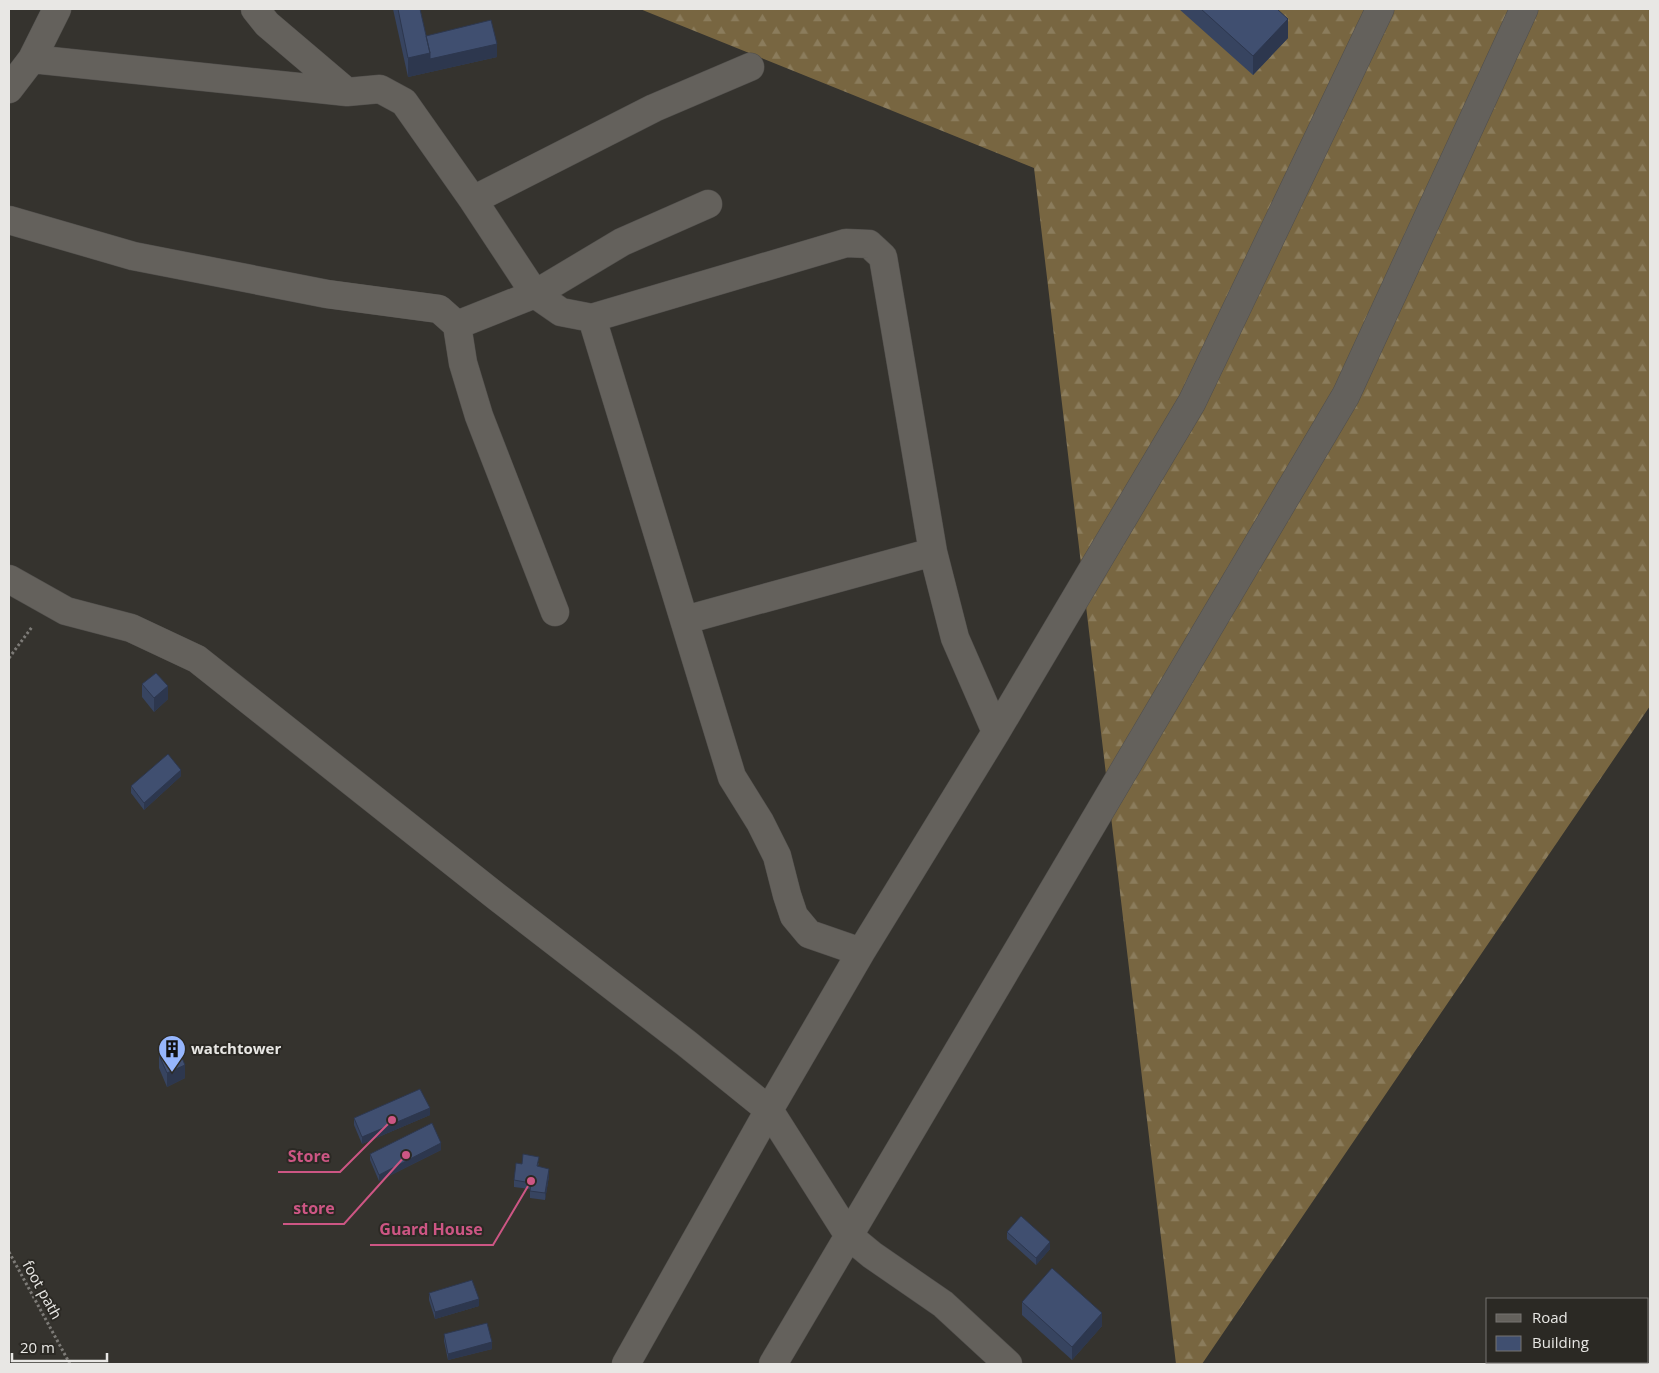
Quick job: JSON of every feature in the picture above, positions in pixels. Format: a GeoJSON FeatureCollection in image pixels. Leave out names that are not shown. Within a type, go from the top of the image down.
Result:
{"type":"FeatureCollection","features":[{"type":"Feature","properties":{"kind":"street"},"geometry":{"type":"LineString","coordinates":[[9,89],[32,59],[57,9]]}},
{"type":"Feature","properties":{"kind":"street"},"geometry":{"type":"LineString","coordinates":[[255,9],[266,24],[347,92]]}},
{"type":"Feature","properties":{"kind":"street"},"geometry":{"type":"LineString","coordinates":[[626,1364],[769,1110],[861,952],[996,732],[1192,402],[1380,9]]}},
{"type":"Feature","properties":{"kind":"street"},"geometry":{"type":"LineString","coordinates":[[773,1364],[1346,395],[1524,9]]}},
{"type":"Feature","properties":{"kind":"street"},"geometry":{"type":"LineString","coordinates":[[32,59],[347,92],[380,89],[404,102],[473,200],[535,294],[562,312],[592,318],[846,243],[869,244],[883,257],[933,552],[955,638],[996,732]]}},
{"type":"Feature","properties":{"kind":"street"},"geometry":{"type":"LineString","coordinates":[[473,200],[654,108],[750,67]]}},
{"type":"Feature","properties":{"kind":"street"},"geometry":{"type":"LineString","coordinates":[[456,325],[535,294],[622,242],[708,204]]}},
{"type":"Feature","properties":{"kind":"street"},"geometry":{"type":"LineString","coordinates":[[9,220],[133,256],[327,294],[439,309],[456,325],[464,363],[479,416],[555,612]]}},
{"type":"Feature","properties":{"kind":"street"},"geometry":{"type":"LineString","coordinates":[[592,318],[732,777],[760,822],[777,856],[794,916],[809,934],[861,952]]}},
{"type":"Feature","properties":{"kind":"street"},"geometry":{"type":"LineString","coordinates":[[685,620],[933,552]]}},
{"type":"Feature","properties":{"kind":"street"},"geometry":{"type":"LineString","coordinates":[[9,579],[66,611],[131,628],[197,659],[769,1110],[849,1236],[872,1255],[943,1304],[1008,1364]]}},
{"type":"Feature","properties":{"kind":"path"},"geometry":{"type":"LineString","coordinates":[[9,658],[50,602]]}},
{"type":"Feature","properties":{"kind":"path","name":"foot path"},"geometry":{"type":"LineString","coordinates":[[9,1252],[70,1364]]}},
{"type":"Feature","properties":{"kind":"green space"},"geometry":{"type":"Polygon","coordinates":[[[640,9],[1650,9],[1650,706],[1202,1364],[1176,1364],[1034,168],[640,9]]]}},
{"type":"Feature","properties":{"kind":"building"},"geometry":{"type":"Polygon","coordinates":[[[398,9],[420,9],[430,53],[408,58],[398,9]]]}},
{"type":"Feature","properties":{"kind":"building"},"geometry":{"type":"Polygon","coordinates":[[[1201,9],[1277,9],[1288,19],[1253,56],[1201,9]]]}},
{"type":"Feature","properties":{"kind":"building"},"geometry":{"type":"Polygon","coordinates":[[[491,20],[497,44],[430,59],[426,36],[491,20]]]}},
{"type":"Feature","properties":{"kind":"building"},"geometry":{"type":"Polygon","coordinates":[[[156,673],[168,686],[154,698],[142,684],[156,673]]]}},
{"type":"Feature","properties":{"kind":"building"},"geometry":{"type":"Polygon","coordinates":[[[168,754],[181,770],[144,803],[131,786],[168,754]]]}},
{"type":"Feature","properties":{"kind":"building"},"geometry":{"type":"Polygon","coordinates":[[[177,1046],[185,1065],[167,1073],[159,1055],[177,1046]]]}},
{"type":"Feature","properties":{"kind":"building"},"geometry":{"type":"Polygon","coordinates":[[[420,1089],[430,1108],[362,1137],[354,1118],[420,1089]]]}},
{"type":"Feature","properties":{"kind":"building"},"geometry":{"type":"Polygon","coordinates":[[[432,1123],[441,1143],[379,1175],[370,1154],[432,1123]]]}},
{"type":"Feature","properties":{"kind":"building"},"geometry":{"type":"Polygon","coordinates":[[[523,1154],[539,1157],[537,1166],[549,1169],[545,1193],[530,1191],[531,1183],[514,1180],[516,1163],[522,1164],[523,1154]]]}},
{"type":"Feature","properties":{"kind":"building"},"geometry":{"type":"Polygon","coordinates":[[[1021,1216],[1050,1242],[1036,1258],[1007,1232],[1021,1216]]]}},
{"type":"Feature","properties":{"kind":"building"},"geometry":{"type":"Polygon","coordinates":[[[1052,1268],[1102,1313],[1072,1347],[1022,1302],[1052,1268]]]}},
{"type":"Feature","properties":{"kind":"building"},"geometry":{"type":"Polygon","coordinates":[[[472,1280],[479,1299],[435,1312],[429,1293],[472,1280]]]}},
{"type":"Feature","properties":{"kind":"building"},"geometry":{"type":"Polygon","coordinates":[[[487,1323],[492,1342],[448,1354],[444,1334],[487,1323]]]}},
{"type":"Feature","properties":{"kind":"place","name":"watchtower"},"geometry":{"type":"Point","coordinates":[172,1073]}},
{"type":"Feature","properties":{"kind":"place","name":"Store"},"geometry":{"type":"Point","coordinates":[392,1120]}},
{"type":"Feature","properties":{"kind":"place","name":"store"},"geometry":{"type":"Point","coordinates":[406,1155]}},
{"type":"Feature","properties":{"kind":"place","name":"Guard House"},"geometry":{"type":"Point","coordinates":[531,1181]}}]}
